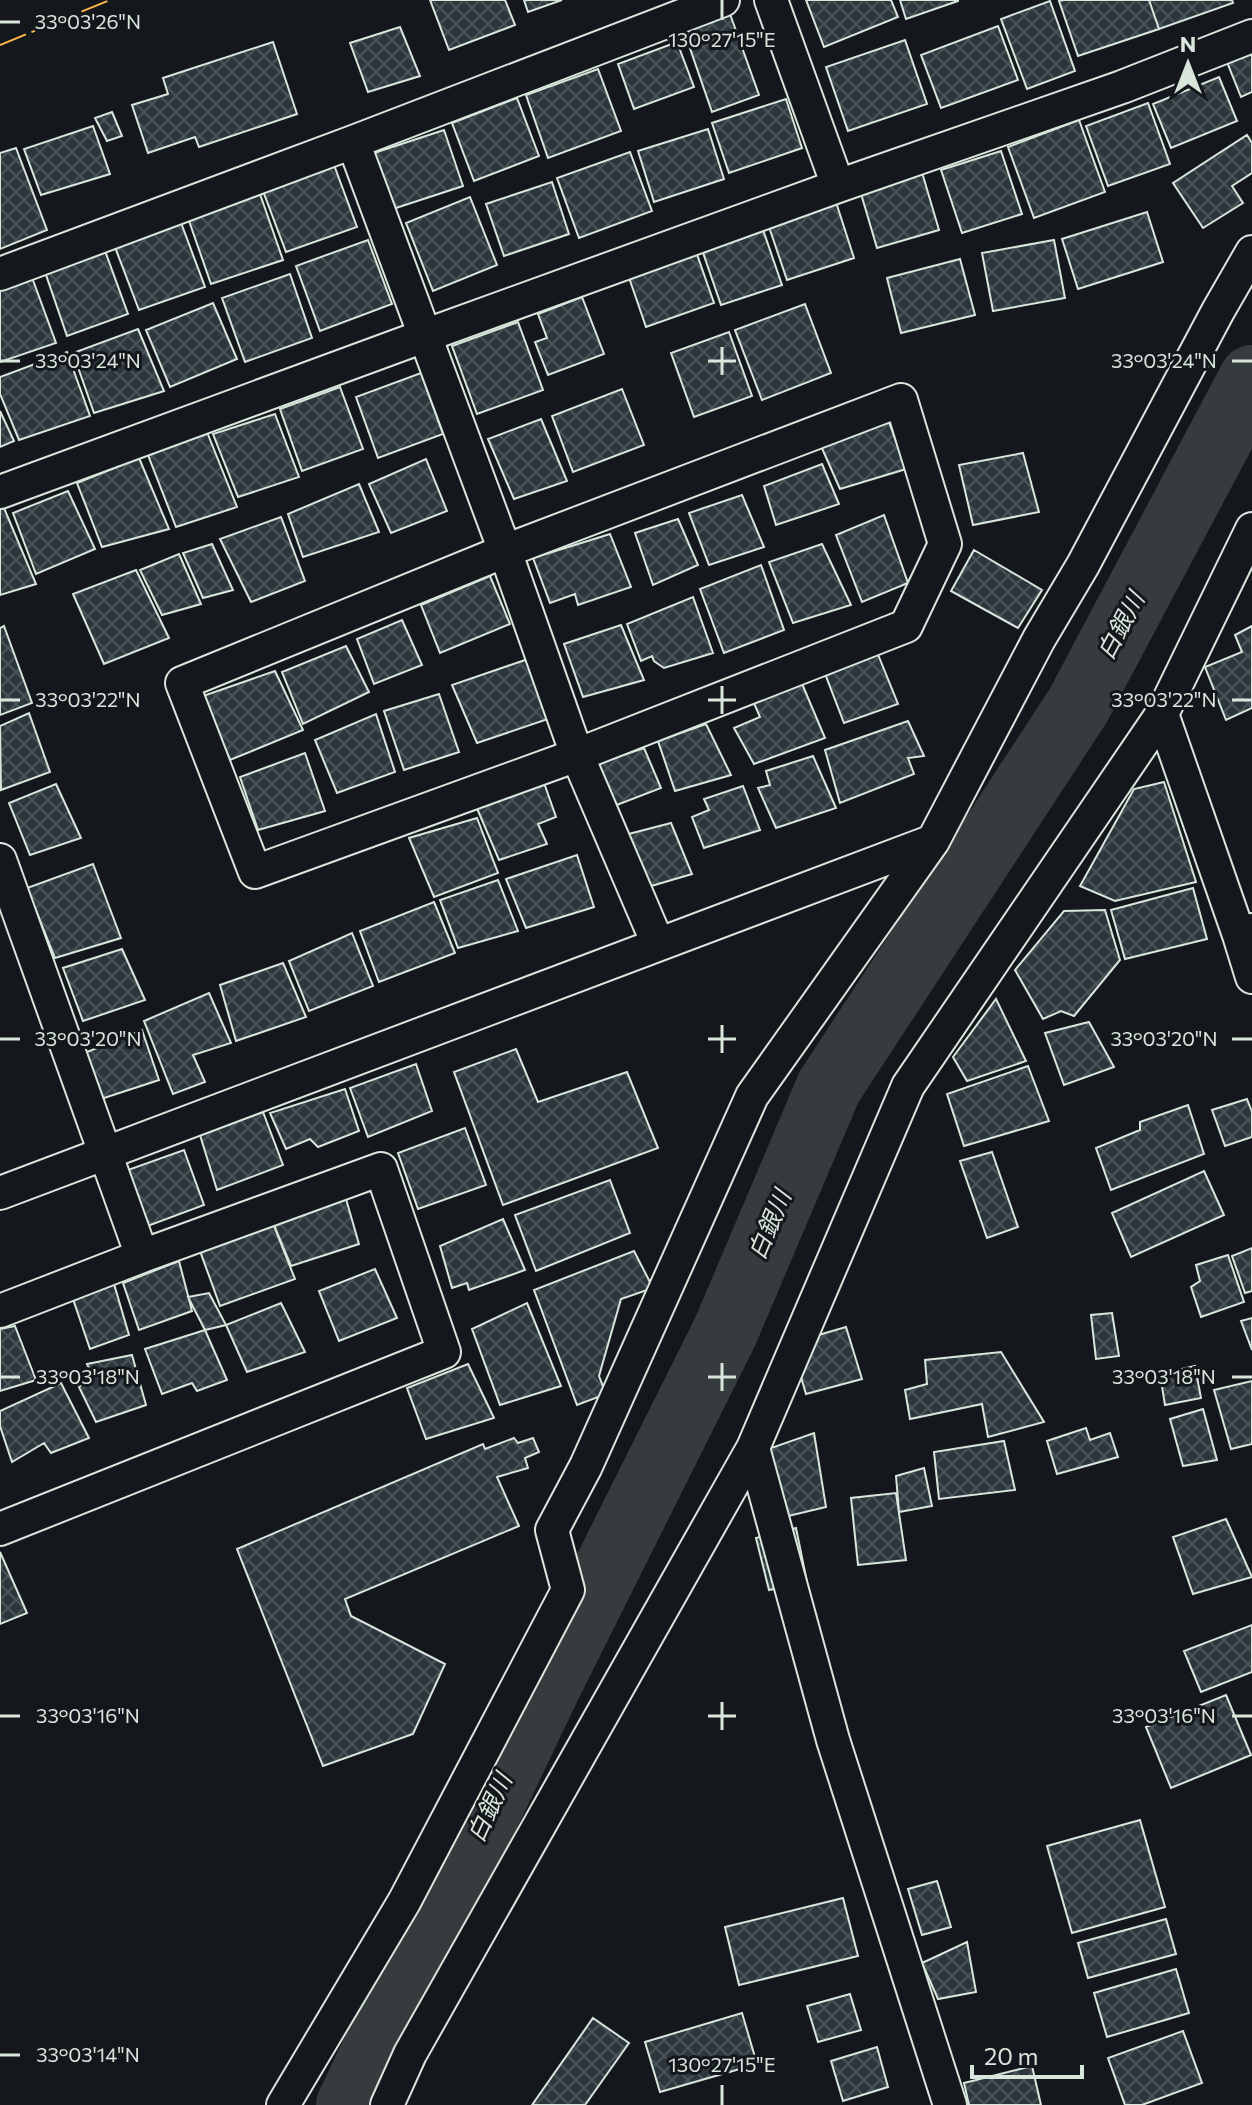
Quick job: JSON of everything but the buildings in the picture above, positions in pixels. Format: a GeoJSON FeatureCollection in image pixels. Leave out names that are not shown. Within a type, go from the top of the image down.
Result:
{"type":"FeatureCollection","features":[{"type":"Feature","properties":{"kind":"street"},"geometry":{"type":"LineString","coordinates":[[0,274],[723,0]]}},
{"type":"Feature","properties":{"kind":"street"},"geometry":{"type":"LineString","coordinates":[[771,0],[838,186]]}},
{"type":"Feature","properties":{"kind":"street"},"geometry":{"type":"LineString","coordinates":[[0,492],[838,186],[1122,87],[1252,36]]}},
{"type":"Feature","properties":{"kind":"street"},"geometry":{"type":"LineString","coordinates":[[353,142],[577,755],[658,944]]}},
{"type":"Feature","properties":{"kind":"street"},"geometry":{"type":"LineString","coordinates":[[283,2105],[404,1902],[568,1590],[552,1530],[586,1466],[752,1096],[933,841],[1039,639],[1083,565],[1252,252]]}},
{"type":"Feature","properties":{"kind":"street"},"geometry":{"type":"LineString","coordinates":[[901,400],[945,544],[906,626],[577,755],[255,872],[182,683],[505,551],[901,400]]}},
{"type":"Feature","properties":{"kind":"street"},"geometry":{"type":"LineString","coordinates":[[387,2105],[418,2041],[753,1448],[908,1086],[1162,714],[1252,529]]}},
{"type":"Feature","properties":{"kind":"street"},"geometry":{"type":"LineString","coordinates":[[1162,714],[1246,932],[1252,977]]}},
{"type":"Feature","properties":{"kind":"street"},"geometry":{"type":"LineString","coordinates":[[0,1193],[933,841]]}},
{"type":"Feature","properties":{"kind":"street"},"geometry":{"type":"LineString","coordinates":[[0,860],[142,1256]]}},
{"type":"Feature","properties":{"kind":"street"},"geometry":{"type":"LineString","coordinates":[[0,1311],[381,1169],[444,1352],[0,1529]]}},
{"type":"Feature","properties":{"kind":"street"},"geometry":{"type":"LineString","coordinates":[[753,1448],[833,1740],[950,2105]]}},
{"type":"Feature","properties":{"kind":"waterway","name":"白銀川"},"geometry":{"type":"LineString","coordinates":[[349,2105],[546,1690],[725,1332],[829,1087],[1078,706],[1252,378]]}},
{"type":"Feature","properties":{"kind":"power"},"geometry":{"type":"LineString","coordinates":[[0,45],[110,0]]}}]}
